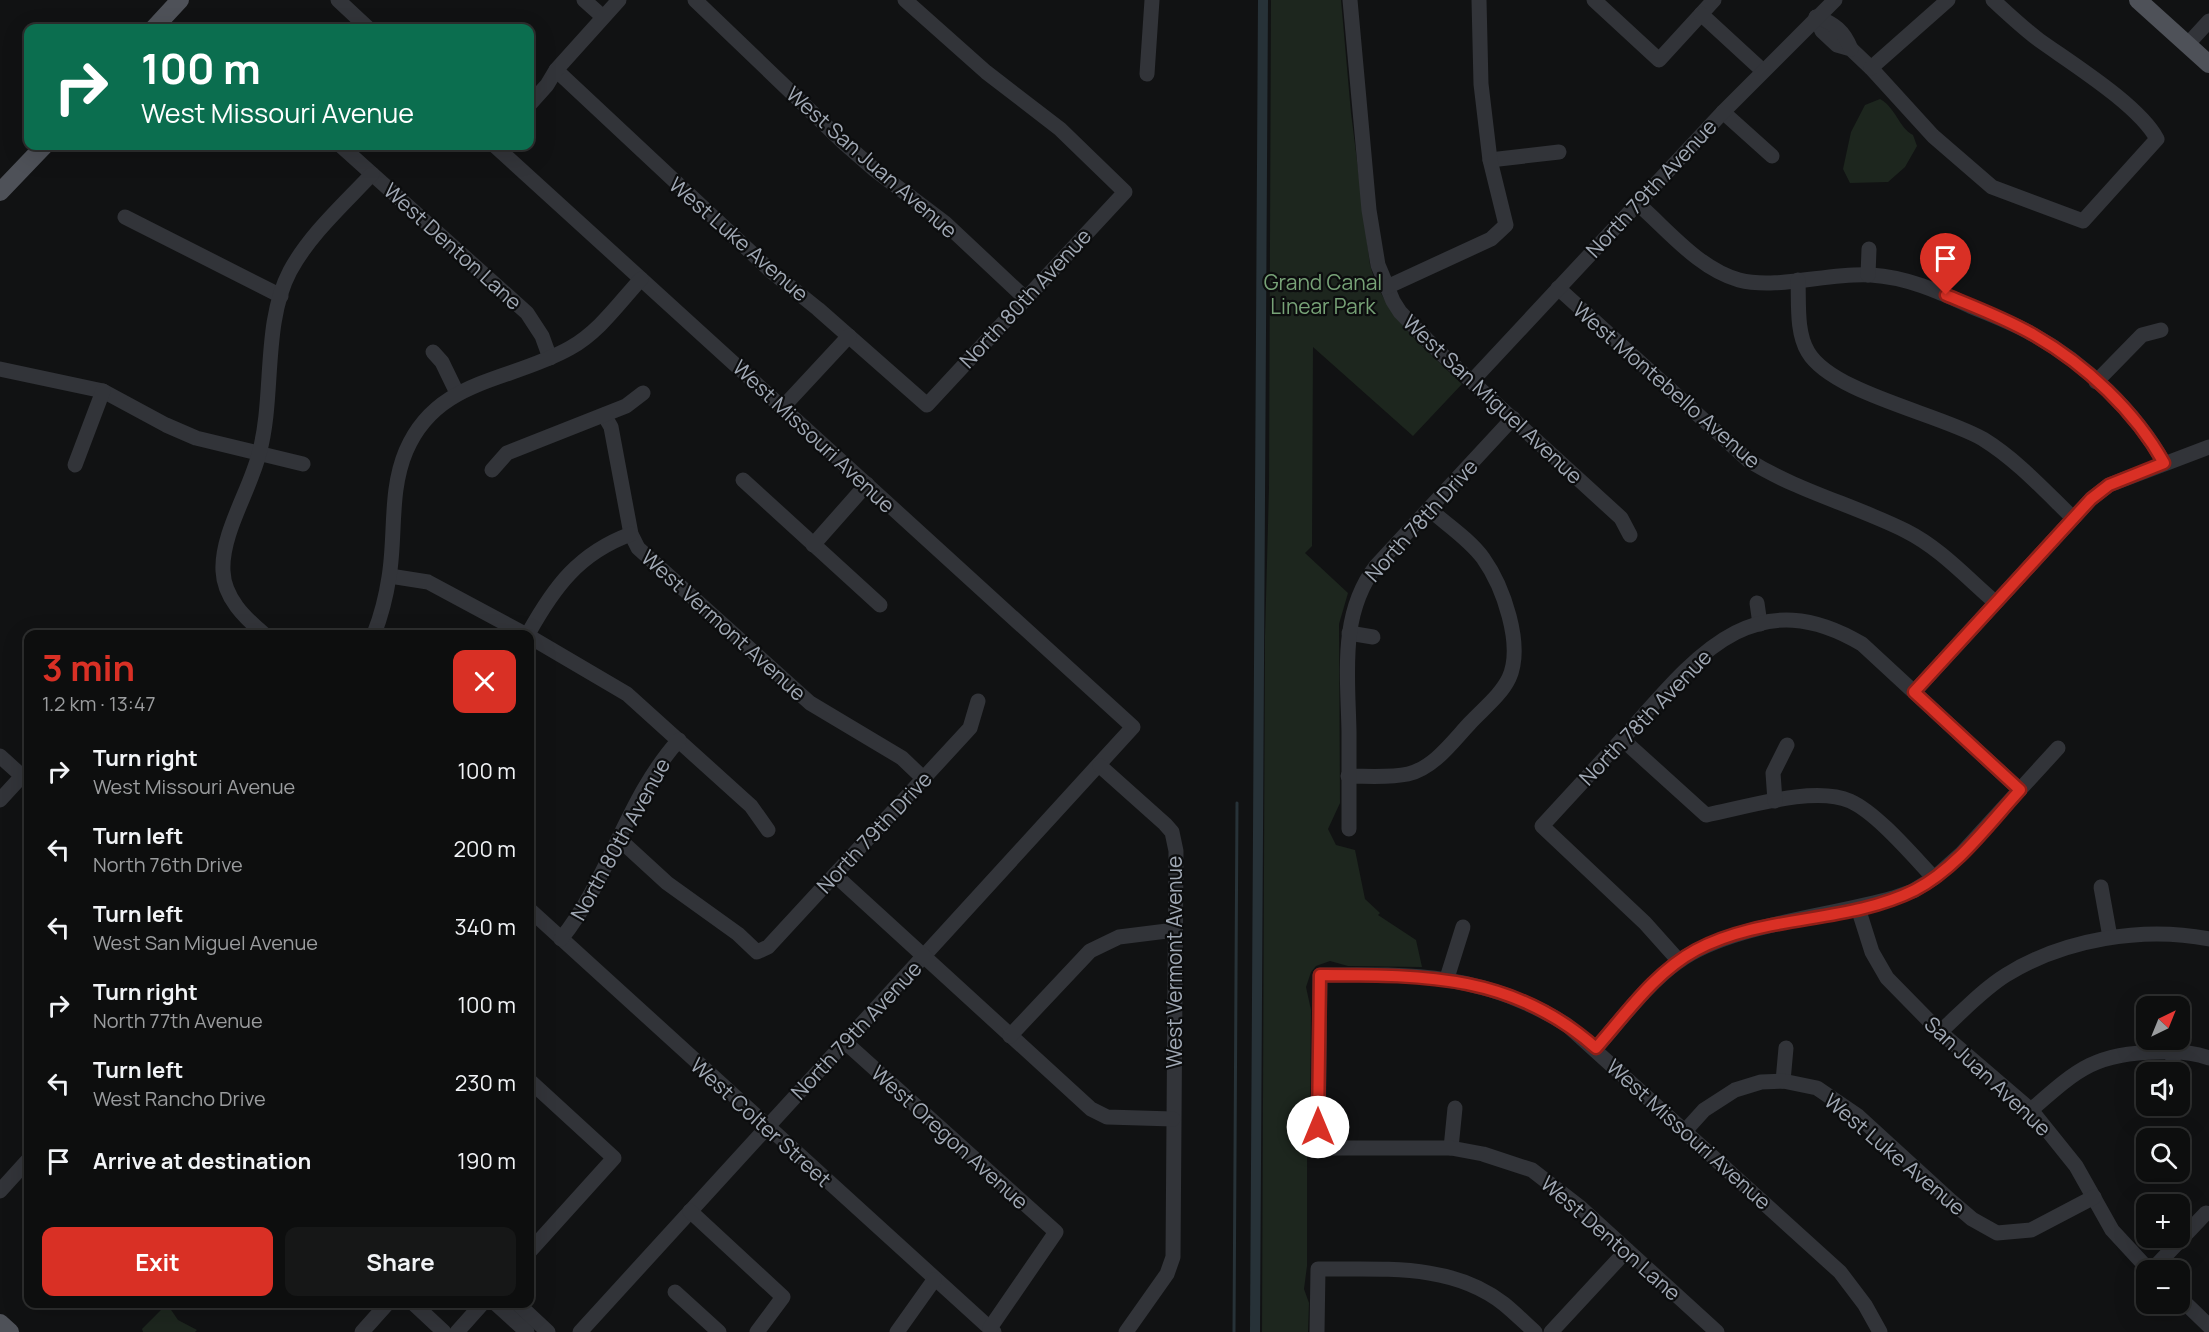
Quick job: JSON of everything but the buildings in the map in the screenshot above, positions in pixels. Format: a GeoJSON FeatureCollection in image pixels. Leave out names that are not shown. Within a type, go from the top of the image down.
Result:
{"type":"FeatureCollection","features":[{"type":"Feature","properties":{"kind":"main road"},"geometry":{"type":"LineString","coordinates":[[157,24],[180,0]]}},
{"type":"Feature","properties":{"kind":"main road"},"geometry":{"type":"LineString","coordinates":[[2138,0],[2209,64]]}},
{"type":"Feature","properties":{"kind":"main road"},"geometry":{"type":"LineString","coordinates":[[0,192],[40,150]]}},
{"type":"Feature","properties":{"kind":"main road"},"geometry":{"type":"LineString","coordinates":[[0,1323],[10,1332]]}},
{"type":"Feature","properties":{"kind":"street"},"geometry":{"type":"LineString","coordinates":[[338,0],[364,24]]}},
{"type":"Feature","properties":{"kind":"street"},"geometry":{"type":"LineString","coordinates":[[584,0],[603,17]]}},
{"type":"Feature","properties":{"kind":"street"},"geometry":{"type":"LineString","coordinates":[[534,100],[556,70],[619,0]]}},
{"type":"Feature","properties":{"kind":"street","name":"North 80th Avenue"},"geometry":{"type":"LineString","coordinates":[[905,0],[986,72],[1060,129],[1125,192],[927,405]]}},
{"type":"Feature","properties":{"kind":"street"},"geometry":{"type":"LineString","coordinates":[[1147,74],[1152,0]]}},
{"type":"Feature","properties":{"kind":"street","name":"West San Miguel Avenue"},"geometry":{"type":"LineString","coordinates":[[1350,0],[1369,210],[1378,265],[1400,312],[1621,518],[1630,535]]}},
{"type":"Feature","properties":{"kind":"street"},"geometry":{"type":"LineString","coordinates":[[1387,287],[1491,238],[1506,225],[1490,160],[1481,84],[1479,0]]}},
{"type":"Feature","properties":{"kind":"street"},"geometry":{"type":"LineString","coordinates":[[1594,0],[1659,60],[1714,0]]}},
{"type":"Feature","properties":{"kind":"street","name":"North 79th Avenue"},"geometry":{"type":"LineString","coordinates":[[1472,381],[1724,111],[1816,17],[1836,0]]}},
{"type":"Feature","properties":{"kind":"street"},"geometry":{"type":"LineString","coordinates":[[1871,68],[1948,0]]}},
{"type":"Feature","properties":{"kind":"street"},"geometry":{"type":"LineString","coordinates":[[1816,17],[1831,22],[1846,36],[1851,49],[1933,136],[1986,183],[2083,221],[2157,139],[2151,128],[2115,96],[2085,71],[2038,39],[1993,0]]}},
{"type":"Feature","properties":{"kind":"street","name":"West San Juan Avenue"},"geometry":{"type":"LineString","coordinates":[[702,2],[843,142],[945,223],[1025,298]]}},
{"type":"Feature","properties":{"kind":"street"},"geometry":{"type":"LineString","coordinates":[[1701,14],[1764,71]]}},
{"type":"Feature","properties":{"kind":"street"},"geometry":{"type":"LineString","coordinates":[[2187,45],[2209,21]]}},
{"type":"Feature","properties":{"kind":"street"},"geometry":{"type":"LineString","coordinates":[[534,87],[556,70]]}},
{"type":"Feature","properties":{"kind":"street","name":"West Luke Avenue"},"geometry":{"type":"LineString","coordinates":[[556,70],[772,272],[927,405]]}},
{"type":"Feature","properties":{"kind":"street"},"geometry":{"type":"LineString","coordinates":[[1724,111],[1772,156]]}},
{"type":"Feature","properties":{"kind":"street","name":"West Denton Lane"},"geometry":{"type":"LineString","coordinates":[[345,150],[536,323],[550,358]]}},
{"type":"Feature","properties":{"kind":"street","name":"West Missouri Avenue"},"geometry":{"type":"LineString","coordinates":[[499,150],[1133,727]]}},
{"type":"Feature","properties":{"kind":"street"},"geometry":{"type":"LineString","coordinates":[[1490,160],[1559,152]]}},
{"type":"Feature","properties":{"kind":"street"},"geometry":{"type":"LineString","coordinates":[[260,630],[239,610],[229,595],[222,573],[224,550],[260,454],[280,296],[298,257],[372,174]]}},
{"type":"Feature","properties":{"kind":"street"},"geometry":{"type":"LineString","coordinates":[[1638,204],[1701,259],[1722,273],[1740,280],[1798,280],[1868,274],[1901,278],[2032,333],[2061,352],[2096,382],[2147,433],[2164,463]]}},
{"type":"Feature","properties":{"kind":"street"},"geometry":{"type":"LineString","coordinates":[[125,217],[280,296]]}},
{"type":"Feature","properties":{"kind":"street"},"geometry":{"type":"LineString","coordinates":[[1868,274],[1869,249]]}},
{"type":"Feature","properties":{"kind":"street"},"geometry":{"type":"LineString","coordinates":[[375,630],[390,576],[392,514],[405,453],[422,422],[438,406],[457,393],[550,358],[593,332],[641,279]]}},
{"type":"Feature","properties":{"kind":"street"},"geometry":{"type":"LineString","coordinates":[[1798,280],[1801,328],[1808,352],[1826,370],[1844,382],[1962,428],[1983,440],[2006,454],[2073,518]]}},
{"type":"Feature","properties":{"kind":"street","name":"West Montebello Avenue"},"geometry":{"type":"LineString","coordinates":[[1558,288],[1748,460],[1775,477],[1906,531],[1930,546],[1995,602]]}},
{"type":"Feature","properties":{"kind":"street"},"geometry":{"type":"LineString","coordinates":[[2096,382],[2142,335],[2161,330]]}},
{"type":"Feature","properties":{"kind":"street"},"geometry":{"type":"LineString","coordinates":[[783,407],[849,336]]}},
{"type":"Feature","properties":{"kind":"street"},"geometry":{"type":"LineString","coordinates":[[433,352],[442,362],[457,393]]}},
{"type":"Feature","properties":{"kind":"street"},"geometry":{"type":"LineString","coordinates":[[0,369],[103,391],[186,434],[303,464]]}},
{"type":"Feature","properties":{"kind":"street"},"geometry":{"type":"LineString","coordinates":[[75,465],[103,391]]}},
{"type":"Feature","properties":{"kind":"street"},"geometry":{"type":"LineString","coordinates":[[492,470],[507,453],[626,406],[643,393]]}},
{"type":"Feature","properties":{"kind":"street","name":"West Vermont Avenue"},"geometry":{"type":"LineString","coordinates":[[604,415],[611,427],[631,534],[638,548],[810,703],[902,758],[923,778]]}},
{"type":"Feature","properties":{"kind":"street","name":"North 78th Drive"},"geometry":{"type":"LineString","coordinates":[[1349,829],[1349,633],[1358,592],[1366,579],[1513,418]]}},
{"type":"Feature","properties":{"kind":"street"},"geometry":{"type":"LineString","coordinates":[[1914,692],[2073,518],[2109,485],[2209,447]]}},
{"type":"Feature","properties":{"kind":"street"},"geometry":{"type":"LineString","coordinates":[[743,480],[880,605]]}},
{"type":"Feature","properties":{"kind":"street"},"geometry":{"type":"LineString","coordinates":[[813,544],[867,484]]}},
{"type":"Feature","properties":{"kind":"street"},"geometry":{"type":"LineString","coordinates":[[1348,776],[1406,775],[1423,768],[1440,755],[1501,690],[1512,669],[1514,650],[1509,614],[1491,572],[1482,556],[1429,509]]}},
{"type":"Feature","properties":{"kind":"street"},"geometry":{"type":"LineString","coordinates":[[531,630],[558,586],[580,562],[600,546],[631,534]]}},
{"type":"Feature","properties":{"kind":"street"},"geometry":{"type":"LineString","coordinates":[[390,576],[428,582],[519,630]]}},
{"type":"Feature","properties":{"kind":"street"},"geometry":{"type":"LineString","coordinates":[[1757,603],[1760,624],[1783,620],[1805,622],[1844,633],[1862,644],[2020,790]]}},
{"type":"Feature","properties":{"kind":"street","name":"North 78th Avenue"},"geometry":{"type":"LineString","coordinates":[[1679,961],[1645,923],[1542,826],[1701,654],[1742,628],[1760,624]]}},
{"type":"Feature","properties":{"kind":"street"},"geometry":{"type":"LineString","coordinates":[[1349,633],[1373,637]]}},
{"type":"Feature","properties":{"kind":"street"},"geometry":{"type":"LineString","coordinates":[[534,638],[611,683],[679,740],[751,806],[768,830]]}},
{"type":"Feature","properties":{"kind":"street","name":"North 79th Drive"},"geometry":{"type":"LineString","coordinates":[[619,839],[668,883],[738,934],[757,952],[768,947],[970,728],[978,701]]}},
{"type":"Feature","properties":{"kind":"street","name":"North 79th Avenue"},"geometry":{"type":"LineString","coordinates":[[580,1332],[1100,766],[1133,727]]}},
{"type":"Feature","properties":{"kind":"street"},"geometry":{"type":"LineString","coordinates":[[1622,739],[1706,815],[1775,801],[1826,795],[1850,801],[1867,811],[1935,878]]}},
{"type":"Feature","properties":{"kind":"street","name":"North 80th Avenue"},"geometry":{"type":"LineString","coordinates":[[561,939],[584,910],[662,760],[679,740]]}},
{"type":"Feature","properties":{"kind":"street"},"geometry":{"type":"LineString","coordinates":[[1775,801],[1773,773],[1787,745]]}},
{"type":"Feature","properties":{"kind":"street"},"geometry":{"type":"LineString","coordinates":[[1596,1048],[1661,976],[1697,950],[1734,936],[1858,908],[1913,891],[1935,878],[1962,853],[2058,748]]}},
{"type":"Feature","properties":{"kind":"street"},"geometry":{"type":"LineString","coordinates":[[0,756],[22,776],[0,800]]}},
{"type":"Feature","properties":{"kind":"street","name":"West Vermont Avenue"},"geometry":{"type":"LineString","coordinates":[[1100,766],[1159,817],[1172,832],[1176,852],[1173,1257],[1167,1274],[1126,1332]]}},
{"type":"Feature","properties":{"kind":"street"},"geometry":{"type":"LineString","coordinates":[[835,875],[1099,1114],[1107,1117],[1173,1119]]}},
{"type":"Feature","properties":{"kind":"street"},"geometry":{"type":"LineString","coordinates":[[2101,887],[2110,937]]}},
{"type":"Feature","properties":{"kind":"street","name":"San Juan Avenue"},"geometry":{"type":"LineString","coordinates":[[1858,908],[1872,952],[1887,978],[1940,1032],[2031,1110],[2076,1166],[2112,1230],[2140,1260]]}},
{"type":"Feature","properties":{"kind":"street","name":"West Colter Street"},"geometry":{"type":"LineString","coordinates":[[534,914],[934,1280],[992,1330]]}},
{"type":"Feature","properties":{"kind":"street"},"geometry":{"type":"LineString","coordinates":[[1447,978],[1463,927]]}},
{"type":"Feature","properties":{"kind":"street"},"geometry":{"type":"LineString","coordinates":[[1011,1036],[1090,951],[1119,937],[1175,930]]}},
{"type":"Feature","properties":{"kind":"street"},"geometry":{"type":"LineString","coordinates":[[1940,1032],[2006,976],[2039,959],[2110,937],[2146,933],[2184,934],[2209,939]]}},
{"type":"Feature","properties":{"kind":"street","name":"West Missouri Avenue"},"geometry":{"type":"LineString","coordinates":[[1318,1148],[1320,975],[1400,975],[1447,978],[1491,990],[1546,1012],[1596,1048],[1840,1272],[1865,1305],[1880,1332]]}},
{"type":"Feature","properties":{"kind":"street","name":"West Oregon Avenue"},"geometry":{"type":"LineString","coordinates":[[845,1042],[1056,1232],[992,1330]]}},
{"type":"Feature","properties":{"kind":"street"},"geometry":{"type":"LineString","coordinates":[[1784,1081],[1786,1048]]}},
{"type":"Feature","properties":{"kind":"street"},"geometry":{"type":"LineString","coordinates":[[2031,1110],[2071,1075],[2094,1062],[2126,1052],[2175,1051],[2209,1058]]}},
{"type":"Feature","properties":{"kind":"street"},"geometry":{"type":"LineString","coordinates":[[2172,1062],[2175,1051]]}},
{"type":"Feature","properties":{"kind":"street","name":"West Luke Avenue"},"geometry":{"type":"LineString","coordinates":[[1685,1131],[1704,1110],[1736,1090],[1761,1082],[1784,1081],[1817,1088],[1858,1116],[1897,1155],[1972,1219],[2010,1241],[2094,1197]]}},
{"type":"Feature","properties":{"kind":"street"},"geometry":{"type":"LineString","coordinates":[[534,1085],[614,1158],[534,1247]]}},
{"type":"Feature","properties":{"kind":"street"},"geometry":{"type":"LineString","coordinates":[[1452,1148],[1455,1108]]}},
{"type":"Feature","properties":{"kind":"street","name":"West Denton Lane"},"geometry":{"type":"LineString","coordinates":[[1318,1148],[1452,1148],[1483,1154],[1532,1170],[1581,1208],[1717,1332]]}},
{"type":"Feature","properties":{"kind":"street"},"geometry":{"type":"LineString","coordinates":[[0,1191],[24,1164]]}},
{"type":"Feature","properties":{"kind":"street"},"geometry":{"type":"LineString","coordinates":[[690,1211],[783,1297],[757,1332]]}},
{"type":"Feature","properties":{"kind":"street"},"geometry":{"type":"LineString","coordinates":[[2160,1260],[2205,1213]]}},
{"type":"Feature","properties":{"kind":"street"},"geometry":{"type":"LineString","coordinates":[[1551,1332],[1628,1251]]}},
{"type":"Feature","properties":{"kind":"street"},"geometry":{"type":"LineString","coordinates":[[1317,1332],[1318,1269],[1420,1270],[1448,1277],[1476,1287],[1503,1303],[1535,1332]]}},
{"type":"Feature","properties":{"kind":"street"},"geometry":{"type":"LineString","coordinates":[[897,1332],[934,1280]]}},
{"type":"Feature","properties":{"kind":"street"},"geometry":{"type":"LineString","coordinates":[[675,1292],[719,1332]]}},
{"type":"Feature","properties":{"kind":"street"},"geometry":{"type":"LineString","coordinates":[[362,1332],[383,1308]]}},
{"type":"Feature","properties":{"kind":"street"},"geometry":{"type":"LineString","coordinates":[[418,1308],[444,1332]]}},
{"type":"Feature","properties":{"kind":"street"},"geometry":{"type":"LineString","coordinates":[[457,1332],[478,1308]]}},
{"type":"Feature","properties":{"kind":"street"},"geometry":{"type":"LineString","coordinates":[[501,1308],[528,1332]]}},
{"type":"Feature","properties":{"kind":"street"},"geometry":{"type":"LineString","coordinates":[[522,1308],[548,1332]]}},
{"type":"Feature","properties":{"kind":"street"},"geometry":{"type":"LineString","coordinates":[[2190,1308],[2209,1326]]}},
{"type":"Feature","properties":{"kind":"green space","name":"Grand Canal Linear Park"},"geometry":{"type":"Polygon","coordinates":[[[1271,0],[1341,0],[1351,113],[1370,265],[1376,284],[1396,316],[1420,344],[1462,384],[1413,436],[1313,347],[1312,546],[1305,553],[1348,593],[1339,624],[1340,803],[1328,829],[1336,845],[1355,850],[1365,899],[1380,913],[1378,915],[1416,940],[1422,967],[1348,966],[1330,961],[1316,966],[1311,972],[1306,987],[1311,1010],[1310,1118],[1304,1134],[1310,1152],[1307,1154],[1307,1266],[1304,1289],[1309,1303],[1308,1332],[1262,1332],[1271,0]]]}},
{"type":"Feature","properties":{"kind":"green space"},"geometry":{"type":"Polygon","coordinates":[[[1880,99],[1890,107],[1904,128],[1913,135],[1917,146],[1905,167],[1888,182],[1850,183],[1843,169],[1851,132],[1865,105],[1880,99]]]}},
{"type":"Feature","properties":{"kind":"green space"},"geometry":{"type":"Polygon","coordinates":[[[163,1308],[170,1308],[178,1320],[197,1330],[195,1332],[143,1332],[142,1329],[163,1308]]]}},
{"type":"Feature","properties":{"kind":"waterway"},"geometry":{"type":"LineString","coordinates":[[1255,1332],[1263,0]]}},
{"type":"Feature","properties":{"kind":"waterway"},"geometry":{"type":"LineString","coordinates":[[1234,1332],[1237,803]]}},
{"type":"Feature","properties":{"kind":"route"},"geometry":{"type":"LineString","coordinates":[[1318,1127],[1320,975],[1400,975],[1447,978],[1491,990],[1546,1012],[1596,1048],[1661,976],[1697,950],[1743,934],[1858,908],[1913,891],[1935,878],[1962,853],[2020,790],[1914,692],[2091,499],[2109,485],[2164,463],[2147,433],[2123,407],[2061,352],[2032,333],[1946,295]]}}]}
